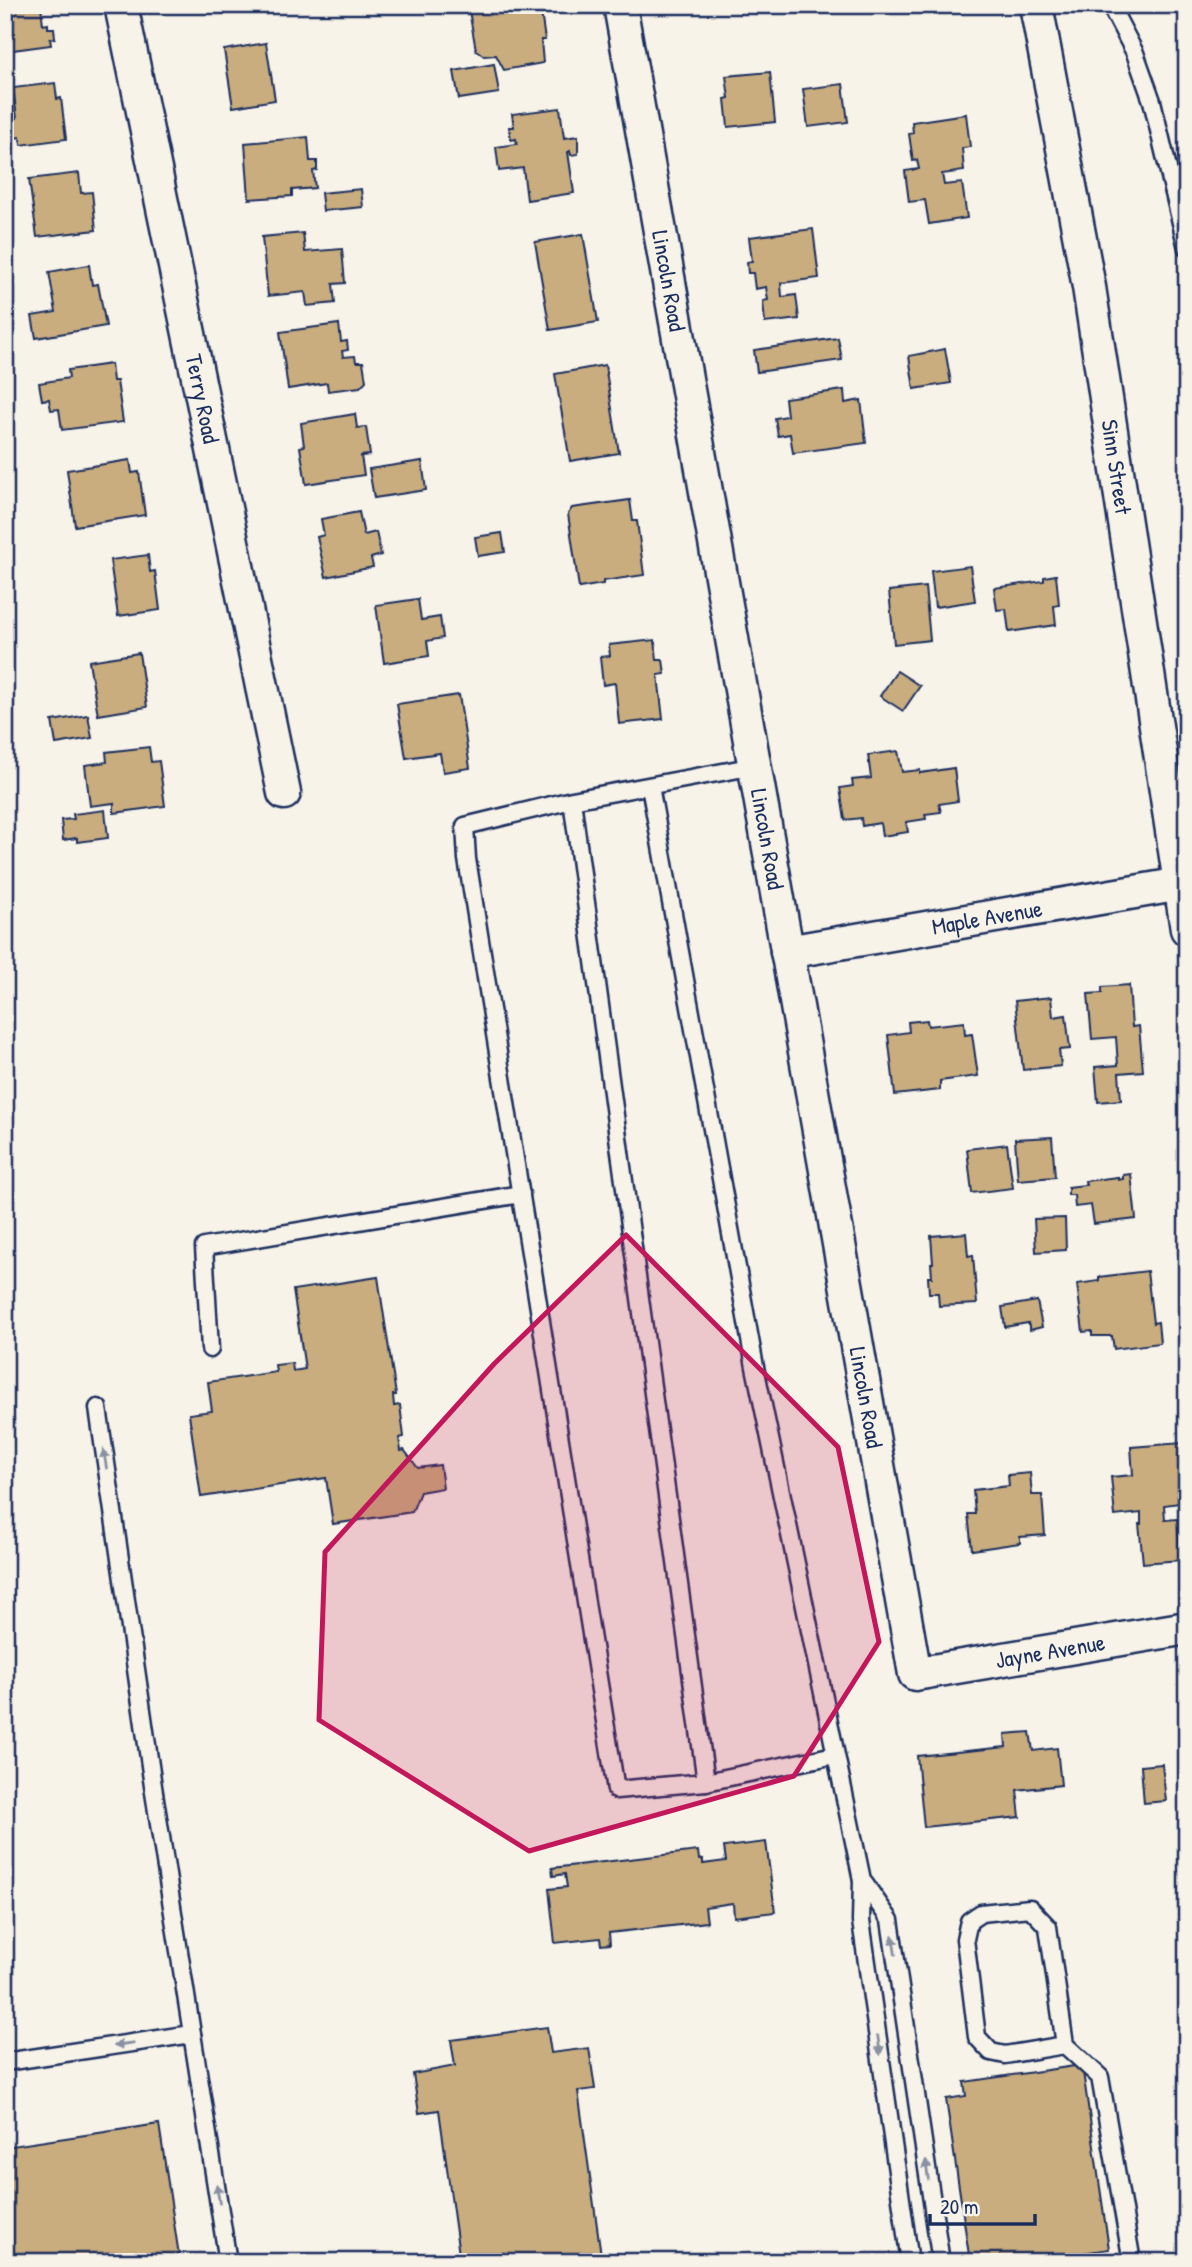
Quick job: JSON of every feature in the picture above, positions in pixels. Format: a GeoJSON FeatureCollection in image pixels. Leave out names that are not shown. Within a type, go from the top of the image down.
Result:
{"type":"FeatureCollection","features":[{"type":"Feature","properties":{"kind":"street","name":"Terry Road"},"geometry":{"type":"LineString","coordinates":[[121,5],[284,793]]}},
{"type":"Feature","properties":{"kind":"street","name":"Lincoln Road"},"geometry":{"type":"LineString","coordinates":[[620,5],[915,1674]]}},
{"type":"Feature","properties":{"kind":"street","name":"Sinn Street"},"geometry":{"type":"LineString","coordinates":[[1036,5],[1089,287],[1183,884],[1187,929]]}},
{"type":"Feature","properties":{"kind":"street","name":"Maple Avenue"},"geometry":{"type":"LineString","coordinates":[[787,952],[1183,884]]}},
{"type":"Feature","properties":{"kind":"street","name":"Jayne Avenue"},"geometry":{"type":"LineString","coordinates":[[915,1674],[1187,1628]]}},
{"type":"Feature","properties":{"kind":"lane"},"geometry":{"type":"LineString","coordinates":[[1110,5],[1135,53],[1152,101],[1187,248]]}},
{"type":"Feature","properties":{"kind":"lane"},"geometry":{"type":"LineString","coordinates":[[755,766],[572,800],[464,826],[467,859],[616,1790],[706,1782],[835,1755]]}},
{"type":"Feature","properties":{"kind":"lane"},"geometry":{"type":"LineString","coordinates":[[650,786],[755,1367],[862,1880],[861,1922],[910,2262]]}},
{"type":"Feature","properties":{"kind":"lane"},"geometry":{"type":"LineString","coordinates":[[572,800],[706,1782]]}},
{"type":"Feature","properties":{"kind":"lane"},"geometry":{"type":"LineString","coordinates":[[210,1349],[204,1247],[521,1194]]}},
{"type":"Feature","properties":{"kind":"lane"},"geometry":{"type":"LineString","coordinates":[[98,1408],[191,2035],[228,2262]]}},
{"type":"Feature","properties":{"kind":"lane"},"geometry":{"type":"LineString","coordinates":[[862,1880],[890,1920],[941,2262]]}},
{"type":"Feature","properties":{"kind":"lane"},"geometry":{"type":"LineString","coordinates":[[1065,2045],[1005,2054],[991,2052],[977,2037],[964,1938],[969,1921],[981,1913],[1030,1908],[1048,1927],[1065,2045],[1100,2077],[1132,2262]]}},
{"type":"Feature","properties":{"kind":"lane"},"geometry":{"type":"LineString","coordinates":[[5,2062],[191,2035]]}},
{"type":"Feature","properties":{"kind":"highlighted area"},"geometry":{"type":"Polygon","coordinates":[[[626,1235],[838,1447],[879,1642],[794,1776],[529,1851],[319,1720],[325,1552],[494,1364],[626,1235]]]}},
{"type":"Feature","properties":{"kind":"building"},"geometry":{"type":"Polygon","coordinates":[[[5,5],[41,5],[43,25],[48,24],[48,28],[54,28],[55,38],[50,39],[51,45],[5,51],[5,5]]]}},
{"type":"Feature","properties":{"kind":"building"},"geometry":{"type":"Polygon","coordinates":[[[210,5],[250,5],[210,10],[210,5]]]}},
{"type":"Feature","properties":{"kind":"building"},"geometry":{"type":"Polygon","coordinates":[[[468,5],[540,5],[545,40],[541,40],[543,63],[504,70],[496,55],[484,56],[476,50],[468,5]]]}},
{"type":"Feature","properties":{"kind":"building"},"geometry":{"type":"Polygon","coordinates":[[[907,5],[963,5],[908,12],[907,5]]]}},
{"type":"Feature","properties":{"kind":"building"},"geometry":{"type":"Polygon","coordinates":[[[266,43],[275,100],[233,107],[224,50],[266,43]]]}},
{"type":"Feature","properties":{"kind":"building"},"geometry":{"type":"Polygon","coordinates":[[[494,64],[499,93],[459,99],[454,71],[494,64]]]}},
{"type":"Feature","properties":{"kind":"building"},"geometry":{"type":"Polygon","coordinates":[[[770,72],[775,122],[728,127],[725,99],[729,98],[726,76],[770,72]]]}},
{"type":"Feature","properties":{"kind":"building"},"geometry":{"type":"Polygon","coordinates":[[[55,83],[57,99],[61,98],[66,139],[21,145],[20,137],[5,140],[5,120],[17,118],[13,88],[55,83]]]}},
{"type":"Feature","properties":{"kind":"building"},"geometry":{"type":"Polygon","coordinates":[[[843,84],[848,122],[808,127],[803,89],[843,84]]]}},
{"type":"Feature","properties":{"kind":"building"},"geometry":{"type":"Polygon","coordinates":[[[560,108],[564,138],[578,136],[578,154],[571,155],[570,151],[568,152],[574,193],[527,200],[523,168],[499,171],[496,147],[517,144],[516,139],[511,140],[509,127],[514,127],[512,114],[560,108]]]}},
{"type":"Feature","properties":{"kind":"building"},"geometry":{"type":"Polygon","coordinates":[[[966,114],[970,147],[962,148],[964,171],[942,174],[944,185],[962,183],[967,218],[929,224],[925,200],[909,202],[905,171],[919,169],[917,160],[913,161],[909,134],[913,133],[912,122],[966,114]]]}},
{"type":"Feature","properties":{"kind":"building"},"geometry":{"type":"Polygon","coordinates":[[[308,137],[310,161],[317,161],[317,170],[313,171],[315,188],[292,190],[292,196],[249,199],[245,143],[308,137]]]}},
{"type":"Feature","properties":{"kind":"building"},"geometry":{"type":"Polygon","coordinates":[[[79,173],[81,193],[92,192],[96,230],[37,237],[29,179],[79,173]]]}},
{"type":"Feature","properties":{"kind":"building"},"geometry":{"type":"Polygon","coordinates":[[[361,189],[363,207],[323,211],[321,193],[361,189]]]}},
{"type":"Feature","properties":{"kind":"building"},"geometry":{"type":"Polygon","coordinates":[[[813,229],[819,278],[781,283],[782,297],[796,295],[799,319],[765,323],[763,301],[768,300],[766,287],[755,289],[753,273],[748,273],[747,262],[752,261],[749,237],[813,229]]]}},
{"type":"Feature","properties":{"kind":"building"},"geometry":{"type":"Polygon","coordinates":[[[303,233],[305,252],[342,249],[345,283],[333,284],[335,303],[307,306],[305,292],[268,296],[262,237],[303,233]]]}},
{"type":"Feature","properties":{"kind":"building"},"geometry":{"type":"Polygon","coordinates":[[[583,234],[598,322],[550,330],[535,242],[583,234]]]}},
{"type":"Feature","properties":{"kind":"building"},"geometry":{"type":"Polygon","coordinates":[[[89,265],[92,285],[98,284],[106,326],[36,338],[32,316],[56,312],[49,272],[89,265]]]}},
{"type":"Feature","properties":{"kind":"building"},"geometry":{"type":"Polygon","coordinates":[[[339,324],[341,342],[347,341],[348,350],[342,351],[343,357],[355,356],[356,362],[363,362],[366,381],[360,387],[328,391],[327,383],[288,389],[280,332],[339,324]]]}},
{"type":"Feature","properties":{"kind":"building"},"geometry":{"type":"Polygon","coordinates":[[[838,338],[842,360],[757,372],[754,350],[838,338]]]}},
{"type":"Feature","properties":{"kind":"building"},"geometry":{"type":"Polygon","coordinates":[[[945,349],[951,383],[914,389],[909,356],[945,349]]]}},
{"type":"Feature","properties":{"kind":"building"},"geometry":{"type":"Polygon","coordinates":[[[111,364],[113,381],[117,381],[123,422],[62,430],[59,409],[51,410],[49,399],[42,400],[39,383],[69,378],[68,370],[111,364]]]}},
{"type":"Feature","properties":{"kind":"building"},"geometry":{"type":"Polygon","coordinates":[[[605,365],[619,453],[570,461],[555,374],[605,365]]]}},
{"type":"Feature","properties":{"kind":"building"},"geometry":{"type":"Polygon","coordinates":[[[844,390],[845,403],[861,400],[866,443],[793,453],[790,434],[778,436],[775,418],[787,416],[785,398],[844,390]]]}},
{"type":"Feature","properties":{"kind":"building"},"geometry":{"type":"Polygon","coordinates":[[[355,414],[357,428],[366,427],[370,455],[361,456],[364,475],[306,484],[300,447],[304,446],[301,423],[355,414]]]}},
{"type":"Feature","properties":{"kind":"building"},"geometry":{"type":"Polygon","coordinates":[[[130,460],[132,473],[139,472],[145,515],[75,526],[67,470],[130,460]]]}},
{"type":"Feature","properties":{"kind":"building"},"geometry":{"type":"Polygon","coordinates":[[[422,461],[426,490],[374,498],[369,469],[422,461]]]}},
{"type":"Feature","properties":{"kind":"building"},"geometry":{"type":"Polygon","coordinates":[[[630,500],[633,521],[637,521],[644,575],[603,581],[603,584],[579,588],[568,514],[572,508],[630,500]]]}},
{"type":"Feature","properties":{"kind":"building"},"geometry":{"type":"Polygon","coordinates":[[[359,512],[364,535],[376,532],[381,555],[371,558],[373,567],[326,577],[317,537],[324,535],[321,519],[359,512]]]}},
{"type":"Feature","properties":{"kind":"building"},"geometry":{"type":"Polygon","coordinates":[[[502,533],[505,552],[478,556],[475,537],[502,533]]]}},
{"type":"Feature","properties":{"kind":"building"},"geometry":{"type":"Polygon","coordinates":[[[148,555],[150,572],[155,571],[160,610],[118,616],[110,560],[148,555]]]}},
{"type":"Feature","properties":{"kind":"building"},"geometry":{"type":"Polygon","coordinates":[[[970,566],[975,601],[935,607],[931,571],[970,566]]]}},
{"type":"Feature","properties":{"kind":"building"},"geometry":{"type":"Polygon","coordinates":[[[1056,575],[1059,605],[1054,606],[1056,625],[1009,632],[1006,609],[997,610],[994,588],[1044,581],[1044,577],[1056,575]]]}},
{"type":"Feature","properties":{"kind":"building"},"geometry":{"type":"Polygon","coordinates":[[[925,587],[930,640],[894,644],[889,591],[925,587]]]}},
{"type":"Feature","properties":{"kind":"building"},"geometry":{"type":"Polygon","coordinates":[[[418,599],[421,620],[440,617],[443,638],[427,641],[429,656],[384,663],[376,605],[418,599]]]}},
{"type":"Feature","properties":{"kind":"building"},"geometry":{"type":"Polygon","coordinates":[[[1187,622],[1187,667],[1181,623],[1187,622]]]}},
{"type":"Feature","properties":{"kind":"building"},"geometry":{"type":"Polygon","coordinates":[[[655,640],[657,660],[663,660],[665,674],[658,675],[663,719],[619,724],[615,683],[603,685],[600,657],[610,656],[609,645],[655,640]]]}},
{"type":"Feature","properties":{"kind":"building"},"geometry":{"type":"Polygon","coordinates":[[[139,653],[147,707],[98,715],[89,661],[139,653]]]}},
{"type":"Feature","properties":{"kind":"building"},"geometry":{"type":"Polygon","coordinates":[[[897,671],[920,686],[903,711],[880,696],[897,671]]]}},
{"type":"Feature","properties":{"kind":"building"},"geometry":{"type":"Polygon","coordinates":[[[459,695],[470,768],[443,772],[440,753],[406,758],[397,704],[459,695]]]}},
{"type":"Feature","properties":{"kind":"building"},"geometry":{"type":"Polygon","coordinates":[[[88,715],[92,738],[56,744],[52,721],[88,715]]]}},
{"type":"Feature","properties":{"kind":"building"},"geometry":{"type":"Polygon","coordinates":[[[149,747],[151,762],[159,761],[165,806],[114,813],[114,803],[90,806],[85,765],[107,762],[106,752],[149,747]]]}},
{"type":"Feature","properties":{"kind":"building"},"geometry":{"type":"Polygon","coordinates":[[[898,751],[902,772],[920,770],[920,773],[954,768],[958,801],[939,804],[941,812],[925,814],[926,819],[906,822],[908,832],[882,836],[880,823],[862,826],[861,818],[845,820],[840,788],[853,786],[852,780],[871,778],[868,755],[898,751]]]}},
{"type":"Feature","properties":{"kind":"building"},"geometry":{"type":"Polygon","coordinates":[[[105,810],[108,838],[77,842],[77,838],[63,840],[61,820],[74,819],[73,814],[105,810]]]}},
{"type":"Feature","properties":{"kind":"building"},"geometry":{"type":"Polygon","coordinates":[[[1129,985],[1132,1027],[1139,1026],[1143,1071],[1119,1073],[1121,1100],[1098,1102],[1095,1067],[1118,1065],[1116,1037],[1092,1039],[1088,994],[1102,993],[1102,987],[1129,985]]]}},
{"type":"Feature","properties":{"kind":"building"},"geometry":{"type":"Polygon","coordinates":[[[1051,997],[1053,1017],[1066,1015],[1070,1049],[1059,1050],[1061,1066],[1023,1070],[1015,1001],[1051,997]]]}},
{"type":"Feature","properties":{"kind":"building"},"geometry":{"type":"Polygon","coordinates":[[[927,1020],[928,1026],[964,1022],[965,1035],[972,1034],[978,1076],[940,1081],[940,1090],[895,1095],[888,1035],[909,1032],[908,1022],[927,1020]]]}},
{"type":"Feature","properties":{"kind":"building"},"geometry":{"type":"Polygon","coordinates":[[[1052,1137],[1055,1177],[1018,1180],[1015,1139],[1052,1137]]]}},
{"type":"Feature","properties":{"kind":"building"},"geometry":{"type":"Polygon","coordinates":[[[1007,1144],[1013,1188],[972,1193],[967,1149],[1007,1144]]]}},
{"type":"Feature","properties":{"kind":"building"},"geometry":{"type":"Polygon","coordinates":[[[1131,1174],[1136,1219],[1094,1224],[1091,1205],[1075,1207],[1074,1195],[1068,1195],[1068,1187],[1086,1185],[1085,1181],[1118,1177],[1118,1180],[1123,1179],[1123,1175],[1131,1174]]]}},
{"type":"Feature","properties":{"kind":"building"},"geometry":{"type":"Polygon","coordinates":[[[1065,1218],[1066,1250],[1036,1252],[1034,1219],[1065,1218]]]}},
{"type":"Feature","properties":{"kind":"building"},"geometry":{"type":"Polygon","coordinates":[[[966,1233],[968,1256],[973,1255],[977,1304],[939,1306],[938,1293],[929,1293],[928,1277],[932,1277],[933,1263],[931,1236],[966,1233]]]}},
{"type":"Feature","properties":{"kind":"building"},"geometry":{"type":"Polygon","coordinates":[[[1147,1271],[1153,1323],[1158,1322],[1160,1343],[1114,1349],[1112,1336],[1092,1336],[1092,1331],[1083,1332],[1077,1284],[1099,1281],[1099,1277],[1147,1271]]]}},
{"type":"Feature","properties":{"kind":"building"},"geometry":{"type":"Polygon","coordinates":[[[378,1277],[396,1395],[393,1395],[394,1406],[400,1405],[404,1437],[399,1438],[401,1451],[404,1450],[418,1468],[440,1465],[443,1488],[420,1492],[412,1512],[333,1524],[326,1478],[201,1497],[189,1414],[212,1411],[208,1382],[276,1372],[275,1365],[292,1363],[293,1371],[305,1369],[293,1290],[378,1277]]]}},
{"type":"Feature","properties":{"kind":"building"},"geometry":{"type":"Polygon","coordinates":[[[1037,1301],[1042,1327],[1030,1330],[1028,1323],[1005,1327],[1002,1307],[1037,1301]]]}},
{"type":"Feature","properties":{"kind":"building"},"geometry":{"type":"Polygon","coordinates":[[[1182,1443],[1187,1502],[1164,1505],[1165,1520],[1177,1519],[1181,1560],[1143,1563],[1139,1524],[1141,1513],[1115,1516],[1111,1477],[1133,1475],[1131,1447],[1182,1443]]]}},
{"type":"Feature","properties":{"kind":"building"},"geometry":{"type":"Polygon","coordinates":[[[1030,1473],[1032,1495],[1042,1495],[1045,1535],[1020,1537],[1020,1543],[972,1550],[968,1514],[975,1514],[973,1490],[1009,1486],[1008,1475],[1030,1473]]]}},
{"type":"Feature","properties":{"kind":"building"},"geometry":{"type":"Polygon","coordinates":[[[1030,1732],[1033,1751],[1057,1748],[1061,1785],[1017,1790],[1020,1817],[924,1827],[917,1756],[1006,1747],[1005,1734],[1030,1732]]]}},
{"type":"Feature","properties":{"kind":"building"},"geometry":{"type":"Polygon","coordinates":[[[1162,1764],[1166,1801],[1144,1803],[1141,1766],[1162,1764]]]}},
{"type":"Feature","properties":{"kind":"building"},"geometry":{"type":"Polygon","coordinates":[[[766,1842],[775,1912],[734,1917],[733,1903],[705,1907],[707,1922],[609,1933],[610,1944],[601,1945],[600,1938],[555,1943],[549,1889],[567,1887],[565,1874],[553,1876],[552,1868],[698,1851],[699,1860],[703,1859],[703,1864],[726,1861],[724,1847],[766,1842]]]}},
{"type":"Feature","properties":{"kind":"building"},"geometry":{"type":"Polygon","coordinates":[[[547,2027],[551,2053],[589,2048],[595,2089],[578,2091],[602,2262],[460,2262],[439,2110],[419,2113],[413,2074],[455,2066],[451,2040],[547,2027]]]}},
{"type":"Feature","properties":{"kind":"building"},"geometry":{"type":"Polygon","coordinates":[[[1082,2065],[1109,2249],[1025,2262],[970,2262],[946,2099],[966,2096],[964,2082],[1082,2065]]]}},
{"type":"Feature","properties":{"kind":"building"},"geometry":{"type":"Polygon","coordinates":[[[159,2124],[180,2262],[5,2262],[5,2147],[159,2124]]]}}]}
